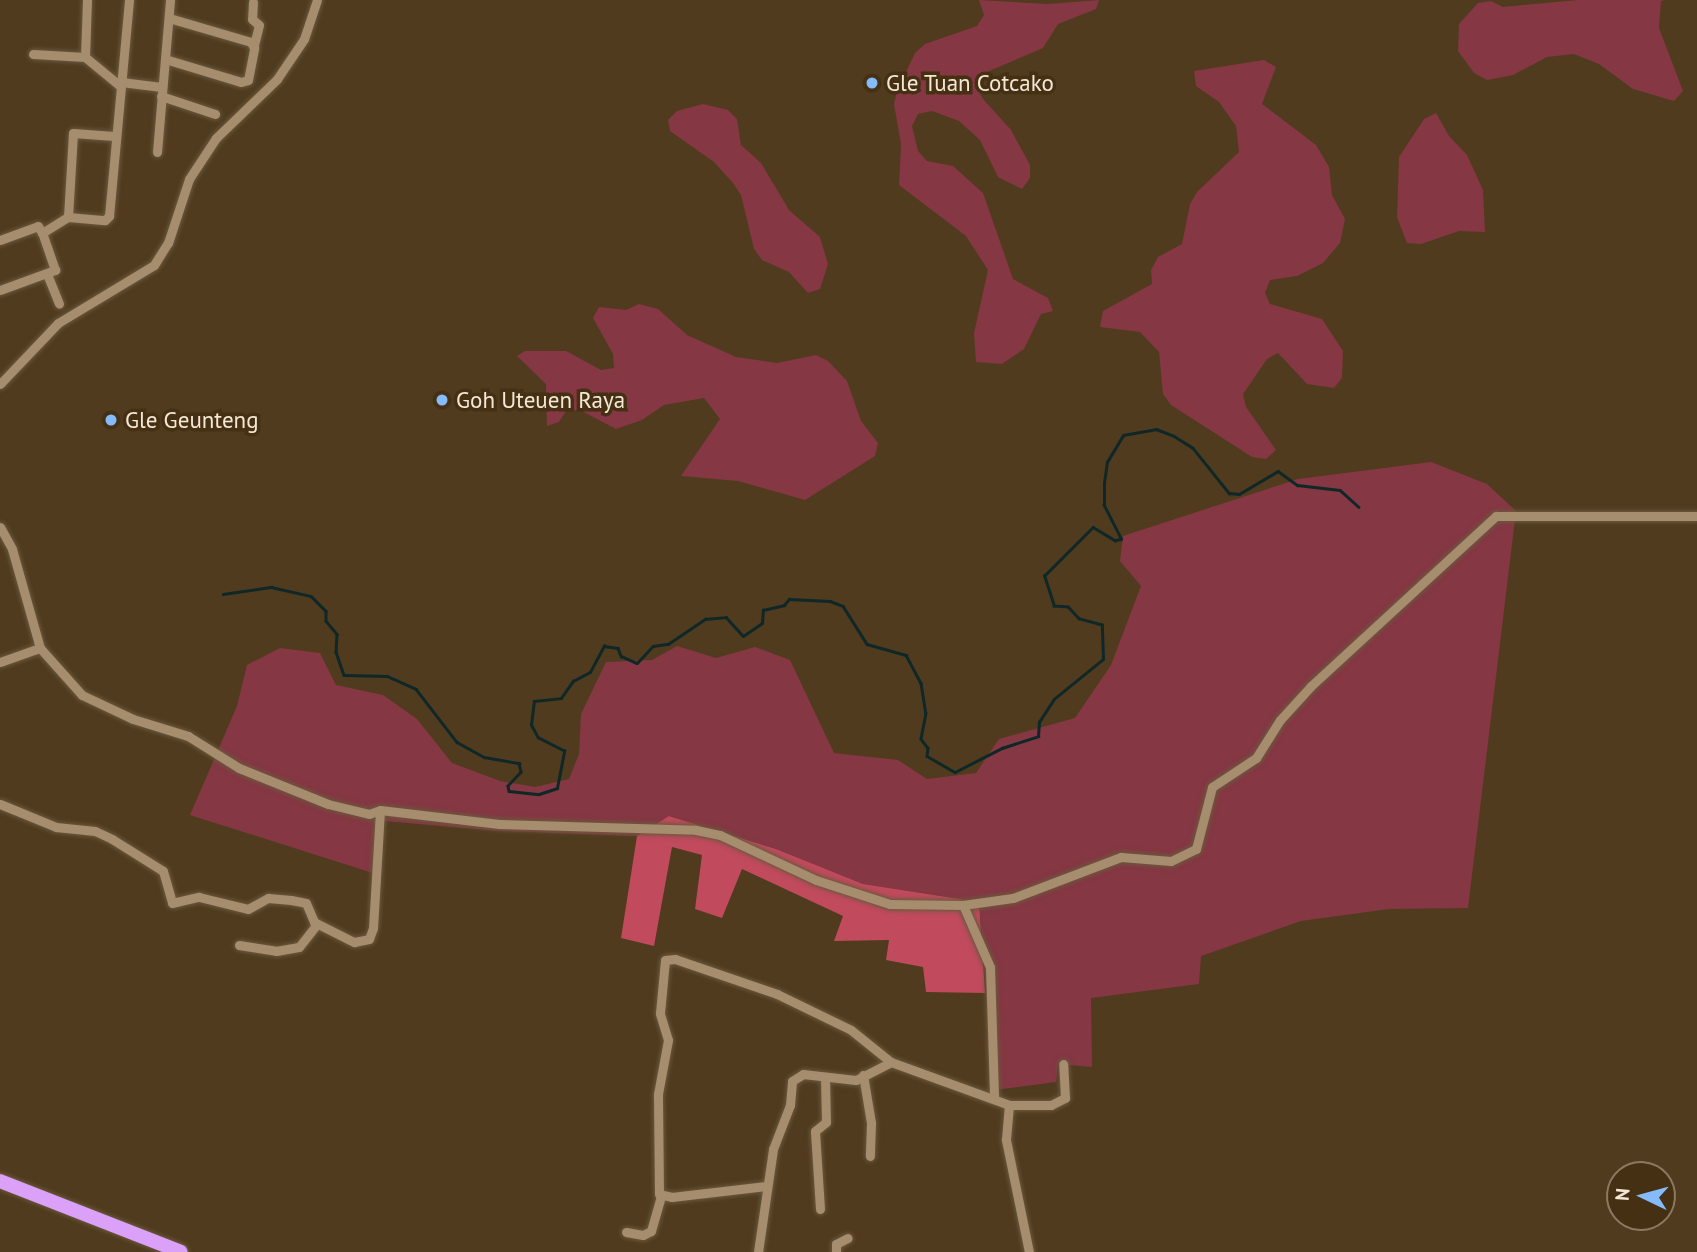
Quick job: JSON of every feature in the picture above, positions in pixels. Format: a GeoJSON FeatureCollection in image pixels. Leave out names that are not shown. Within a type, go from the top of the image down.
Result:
{"type":"FeatureCollection","features":[{"type":"Feature","properties":{"kind":"highway"},"geometry":{"type":"LineString","coordinates":[[0,1181],[181,1252]]}},
{"type":"Feature","properties":{"kind":"street"},"geometry":{"type":"LineString","coordinates":[[85,57],[87,0]]}},
{"type":"Feature","properties":{"kind":"street"},"geometry":{"type":"LineString","coordinates":[[42,233],[68,217],[108,219],[128,0]]}},
{"type":"Feature","properties":{"kind":"street"},"geometry":{"type":"LineString","coordinates":[[157,152],[170,0]]}},
{"type":"Feature","properties":{"kind":"street"},"geometry":{"type":"LineString","coordinates":[[0,384],[58,323],[154,265],[168,243],[189,179],[216,138],[277,79],[301,46],[317,0]]}},
{"type":"Feature","properties":{"kind":"street"},"geometry":{"type":"LineString","coordinates":[[166,59],[246,81],[259,25],[252,19],[253,2]]}},
{"type":"Feature","properties":{"kind":"street"},"geometry":{"type":"LineString","coordinates":[[169,18],[254,45]]}},
{"type":"Feature","properties":{"kind":"street"},"geometry":{"type":"LineString","coordinates":[[33,54],[85,57],[120,84],[161,92],[215,114]]}},
{"type":"Feature","properties":{"kind":"street"},"geometry":{"type":"LineString","coordinates":[[68,217],[73,133],[114,136]]}},
{"type":"Feature","properties":{"kind":"street"},"geometry":{"type":"LineString","coordinates":[[0,290],[55,270],[38,226],[1,235]]}},
{"type":"Feature","properties":{"kind":"street"},"geometry":{"type":"LineString","coordinates":[[47,274],[59,304]]}},
{"type":"Feature","properties":{"kind":"street"},"geometry":{"type":"LineString","coordinates":[[0,527],[12,549],[40,648],[82,695],[109,710],[188,736],[239,768],[328,804],[369,814],[380,810],[499,824],[696,830],[720,835],[817,880],[890,904],[963,905],[1013,898],[1121,857],[1164,862],[1196,849],[1203,835],[1212,787],[1256,758],[1280,720],[1311,686],[1496,516],[1697,516]]}},
{"type":"Feature","properties":{"kind":"street"},"geometry":{"type":"LineString","coordinates":[[0,662],[40,648]]}},
{"type":"Feature","properties":{"kind":"street"},"geometry":{"type":"LineString","coordinates":[[0,804],[56,827],[95,831],[111,839],[163,871],[172,903],[199,897],[251,909],[273,897],[306,903],[317,924],[354,942],[371,934],[380,810]]}},
{"type":"Feature","properties":{"kind":"street"},"geometry":{"type":"LineString","coordinates":[[963,905],[990,967],[994,1096]]}},
{"type":"Feature","properties":{"kind":"street"},"geometry":{"type":"LineString","coordinates":[[239,945],[276,951],[299,947],[317,924]]}},
{"type":"Feature","properties":{"kind":"street"},"geometry":{"type":"LineString","coordinates":[[626,1231],[648,1234],[661,1196],[658,1094],[667,1040],[660,1013],[667,959],[777,994],[851,1030],[891,1062],[942,1083],[994,1096],[1009,1105],[1061,1101],[1066,1097],[1063,1064]]}},
{"type":"Feature","properties":{"kind":"street"},"geometry":{"type":"LineString","coordinates":[[758,1252],[766,1186],[792,1082],[803,1074],[849,1081],[891,1062]]}},
{"type":"Feature","properties":{"kind":"street"},"geometry":{"type":"LineString","coordinates":[[863,1075],[871,1123],[870,1156]]}},
{"type":"Feature","properties":{"kind":"street"},"geometry":{"type":"LineString","coordinates":[[820,1209],[815,1131],[825,1122],[825,1078]]}},
{"type":"Feature","properties":{"kind":"street"},"geometry":{"type":"LineString","coordinates":[[1009,1105],[1006,1140],[1029,1252]]}},
{"type":"Feature","properties":{"kind":"street"},"geometry":{"type":"LineString","coordinates":[[661,1196],[766,1186]]}},
{"type":"Feature","properties":{"kind":"street"},"geometry":{"type":"LineString","coordinates":[[836,1252],[836,1244],[848,1238]]}},
{"type":"Feature","properties":{"kind":"shaded area"},"geometry":{"type":"Polygon","coordinates":[[[979,0],[1047,4],[1099,0],[1096,9],[1058,24],[1043,48],[980,75],[977,87],[983,99],[1011,130],[1030,165],[1030,178],[1022,189],[998,177],[980,140],[959,121],[932,111],[918,114],[912,126],[918,151],[927,161],[953,166],[983,193],[1013,279],[1048,298],[1053,311],[1041,314],[1024,349],[1002,364],[976,362],[974,333],[988,270],[966,236],[899,185],[901,144],[894,104],[897,91],[915,53],[925,44],[977,26],[984,15],[979,0]]]}},
{"type":"Feature","properties":{"kind":"shaded area"},"geometry":{"type":"Polygon","coordinates":[[[1578,0],[1665,0],[1661,1],[1659,28],[1683,91],[1674,101],[1633,89],[1599,64],[1574,54],[1547,57],[1513,75],[1487,80],[1474,73],[1458,51],[1459,24],[1478,3],[1491,1],[1503,7],[1578,0]]]}},
{"type":"Feature","properties":{"kind":"shaded area"},"geometry":{"type":"Polygon","coordinates":[[[1264,60],[1276,67],[1262,104],[1316,145],[1329,167],[1332,195],[1345,219],[1340,243],[1323,263],[1297,276],[1270,280],[1265,293],[1270,304],[1322,319],[1343,351],[1342,378],[1334,388],[1307,384],[1278,353],[1267,359],[1243,394],[1246,407],[1276,450],[1266,459],[1252,457],[1171,405],[1163,394],[1159,352],[1140,332],[1100,327],[1103,311],[1152,284],[1151,270],[1158,257],[1182,244],[1190,204],[1197,192],[1239,152],[1236,126],[1219,102],[1196,86],[1194,71],[1264,60]]]}},
{"type":"Feature","properties":{"kind":"shaded area"},"geometry":{"type":"Polygon","coordinates":[[[703,104],[728,110],[737,119],[741,145],[761,163],[789,210],[820,237],[828,264],[820,289],[808,293],[789,272],[762,260],[754,249],[741,195],[733,183],[714,162],[670,131],[668,120],[677,111],[703,104]]]}},
{"type":"Feature","properties":{"kind":"shaded area"},"geometry":{"type":"Polygon","coordinates":[[[1436,113],[1449,136],[1467,155],[1483,190],[1485,232],[1459,231],[1421,244],[1407,243],[1397,217],[1399,157],[1424,119],[1436,113]]]}},
{"type":"Feature","properties":{"kind":"shaded area"},"geometry":{"type":"Polygon","coordinates":[[[639,304],[658,309],[687,335],[736,357],[777,363],[816,355],[828,361],[847,381],[861,421],[878,443],[875,456],[805,500],[738,481],[681,476],[720,419],[704,398],[664,405],[642,420],[616,429],[580,410],[566,411],[559,422],[547,426],[546,384],[517,356],[525,351],[566,351],[601,370],[614,368],[613,354],[593,318],[599,307],[626,310],[639,304]]]}},
{"type":"Feature","properties":{"kind":"shaded area"},"geometry":{"type":"Polygon","coordinates":[[[1431,462],[1487,484],[1516,511],[1468,908],[1389,909],[1301,921],[1201,956],[1199,984],[1091,998],[1092,1067],[1058,1064],[1056,1082],[994,1090],[979,902],[863,884],[776,849],[670,816],[637,836],[500,831],[383,821],[379,875],[190,815],[237,706],[247,665],[280,648],[320,653],[336,685],[383,695],[417,719],[452,763],[500,781],[535,787],[569,779],[579,754],[581,714],[606,662],[652,660],[677,646],[716,658],[755,647],[790,660],[834,753],[898,760],[927,779],[976,773],[999,739],[1075,718],[1111,665],[1141,586],[1120,561],[1123,536],[1298,479],[1431,462]]]}},
{"type":"Feature","properties":{"kind":"shaded area"},"geometry":{"type":"Polygon","coordinates":[[[669,816],[776,849],[863,884],[979,902],[985,993],[926,992],[923,967],[886,960],[889,940],[834,941],[843,916],[742,869],[722,918],[695,909],[702,855],[672,847],[654,946],[621,938],[637,836],[669,816]]]}},
{"type":"Feature","properties":{"kind":"waterway"},"geometry":{"type":"LineString","coordinates":[[223,594],[271,587],[311,596],[326,611],[326,621],[337,634],[336,652],[344,675],[387,676],[416,689],[457,742],[484,757],[519,763],[521,772],[508,786],[509,791],[539,794],[557,788],[564,751],[538,738],[531,725],[534,701],[561,698],[573,681],[590,672],[604,646],[618,648],[621,656],[637,663],[653,646],[668,644],[705,619],[726,617],[743,636],[762,623],[763,610],[784,605],[789,599],[830,601],[843,606],[867,644],[906,655],[921,683],[926,713],[921,739],[928,748],[927,756],[955,772],[1002,748],[1038,736],[1039,722],[1054,699],[1103,659],[1102,625],[1079,619],[1068,607],[1054,606],[1044,576],[1093,527],[1115,540],[1121,539],[1104,505],[1104,483],[1107,462],[1123,435],[1156,429],[1174,436],[1193,448],[1229,493],[1239,494],[1278,471],[1297,485],[1340,490],[1359,507]]}},
{"type":"Feature","properties":{"kind":"place","name":"Gle Tuan Cotcako"},"geometry":{"type":"Point","coordinates":[872,83]}},
{"type":"Feature","properties":{"kind":"place","name":"Goh Uteuen Raya"},"geometry":{"type":"Point","coordinates":[442,400]}},
{"type":"Feature","properties":{"kind":"place","name":"Gle Geunteng"},"geometry":{"type":"Point","coordinates":[111,420]}}]}
